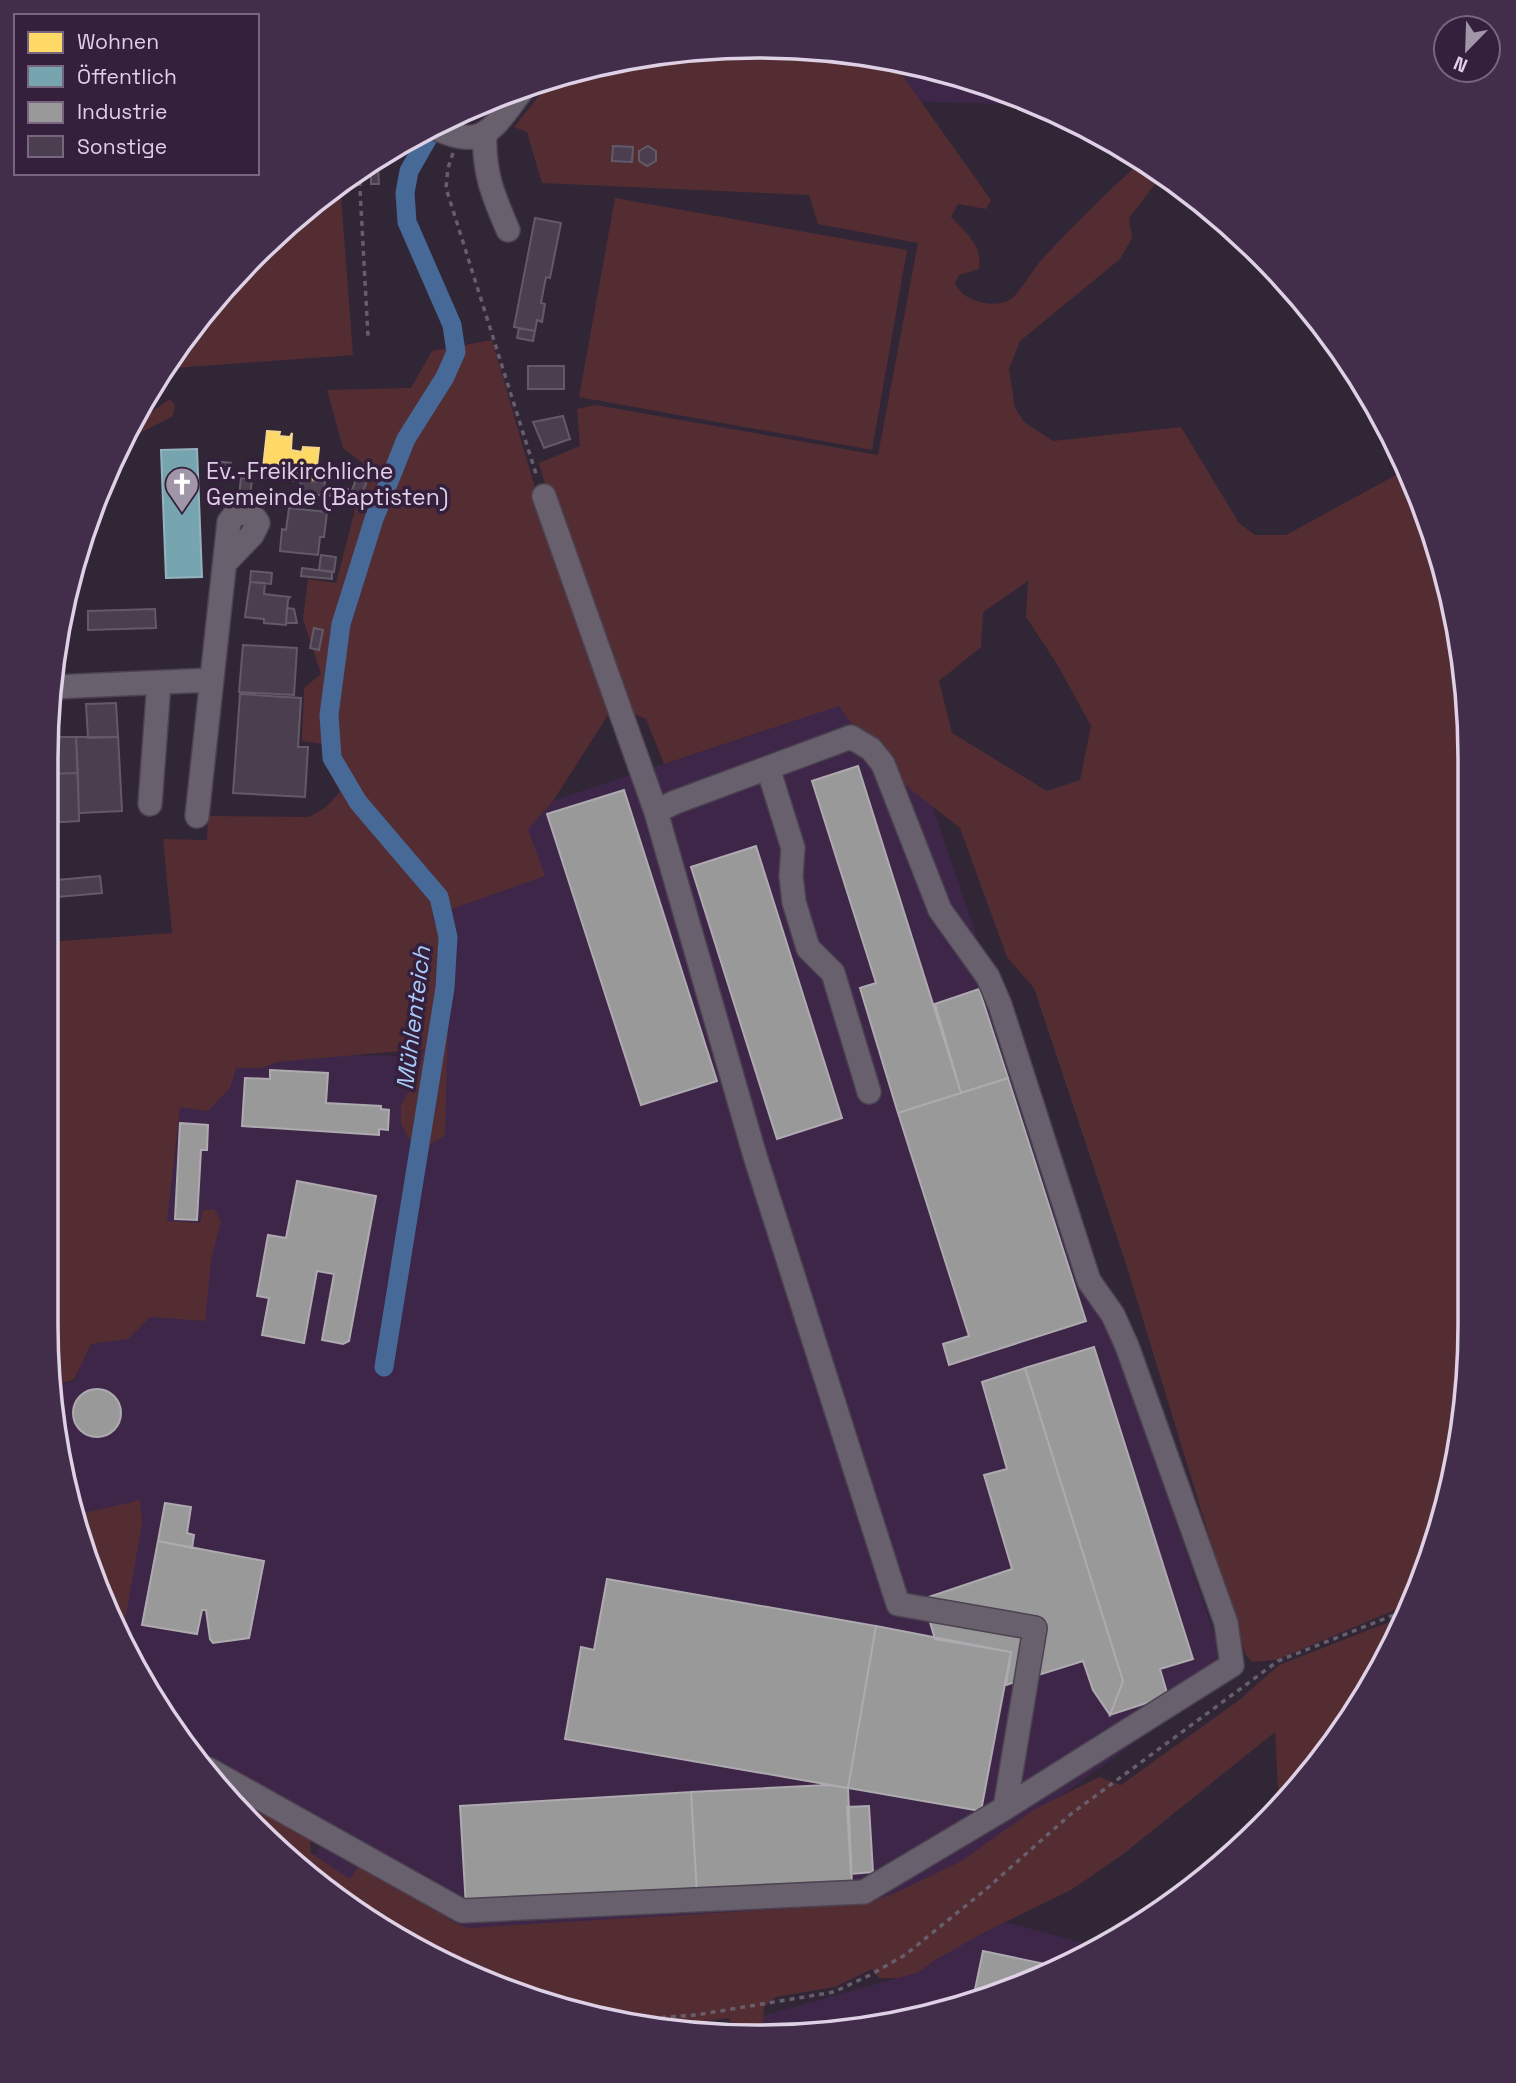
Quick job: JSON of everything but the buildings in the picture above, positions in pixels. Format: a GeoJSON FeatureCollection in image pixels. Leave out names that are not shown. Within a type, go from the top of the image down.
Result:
{"type":"FeatureCollection","features":[{"type":"Feature","properties":{"kind":"street"},"geometry":{"type":"LineString","coordinates":[[446,133],[473,138],[485,133],[500,120],[513,102]]}},
{"type":"Feature","properties":{"kind":"street"},"geometry":{"type":"LineString","coordinates":[[485,133],[484,158],[490,188],[508,230]]}},
{"type":"Feature","properties":{"kind":"street"},"geometry":{"type":"LineString","coordinates":[[544,496],[656,813],[755,1156],[898,1604],[1035,1628],[1005,1808]]}},
{"type":"Feature","properties":{"kind":"street"},"geometry":{"type":"LineString","coordinates":[[197,816],[225,563]]}},
{"type":"Feature","properties":{"kind":"street"},"geometry":{"type":"LineString","coordinates":[[62,687],[210,680]]}},
{"type":"Feature","properties":{"kind":"street"},"geometry":{"type":"LineString","coordinates":[[150,804],[159,683]]}},
{"type":"Feature","properties":{"kind":"street"},"geometry":{"type":"LineString","coordinates":[[225,1778],[462,1911],[864,1892],[1005,1808],[1232,1665],[1226,1623],[1127,1346],[1113,1315],[1089,1281],[1000,1005],[988,977],[940,910],[883,764],[871,750],[851,737],[673,803],[656,813]]}},
{"type":"Feature","properties":{"kind":"street"},"geometry":{"type":"LineString","coordinates":[[768,768],[793,848],[791,876],[794,902],[808,948],[833,973],[869,1092]]}},
{"type":"Feature","properties":{"kind":"path"},"geometry":{"type":"LineString","coordinates":[[446,133],[446,188],[544,496]]}},
{"type":"Feature","properties":{"kind":"path"},"geometry":{"type":"LineString","coordinates":[[360,183],[368,336]]}},
{"type":"Feature","properties":{"kind":"path"},"geometry":{"type":"LineString","coordinates":[[658,2018],[696,2015],[834,1992],[870,1975],[905,1955],[984,1891],[1071,1814],[1278,1661],[1395,1614]]}},
{"type":"Feature","properties":{"kind":"shaded area"},"geometry":{"type":"Polygon","coordinates":[[[712,59],[804,59],[900,72],[991,200],[986,209],[958,204],[951,217],[976,246],[980,261],[979,269],[959,275],[955,283],[964,295],[971,299],[997,304],[1011,299],[1057,244],[1134,168],[1156,182],[1129,218],[1132,238],[1120,259],[1020,341],[1009,369],[1015,408],[1024,422],[1053,441],[1181,427],[1239,523],[1255,535],[1286,535],[1398,474],[1421,533],[1445,621],[1457,712],[1458,758],[1457,1371],[1445,1462],[1421,1550],[1398,1609],[1276,1660],[1252,1662],[1245,1654],[1126,1264],[1034,988],[1007,957],[960,828],[886,770],[839,706],[664,764],[646,719],[622,709],[612,711],[539,463],[580,446],[577,409],[596,405],[878,455],[918,243],[818,224],[809,195],[542,183],[527,132],[514,127],[542,92],[621,71],[667,64],[712,59]],[[1028,581],[983,612],[981,647],[939,681],[952,733],[1047,791],[1080,780],[1091,726],[1057,664],[1026,617],[1028,581]]]}},
{"type":"Feature","properties":{"kind":"shaded area"},"geometry":{"type":"Polygon","coordinates":[[[895,71],[1008,104],[899,101],[895,71]]]}},
{"type":"Feature","properties":{"kind":"shaded area"},"geometry":{"type":"Polygon","coordinates":[[[341,196],[353,355],[177,368],[202,332],[263,263],[341,196]]]}},
{"type":"Feature","properties":{"kind":"shaded area"},"geometry":{"type":"Polygon","coordinates":[[[615,198],[907,250],[872,450],[579,397],[615,198]]]}},
{"type":"Feature","properties":{"kind":"shaded area"},"geometry":{"type":"Polygon","coordinates":[[[492,340],[538,498],[608,715],[553,801],[528,829],[545,876],[432,916],[441,938],[455,960],[448,1026],[445,1135],[425,1148],[410,1140],[401,1124],[401,1105],[417,1077],[424,1049],[277,1062],[261,1068],[236,1068],[230,1088],[208,1111],[180,1107],[167,1221],[200,1223],[203,1210],[214,1209],[221,1221],[211,1260],[205,1321],[150,1317],[128,1339],[91,1344],[74,1380],[60,1383],[58,941],[172,933],[163,839],[207,840],[208,816],[309,817],[326,807],[340,792],[325,763],[323,744],[302,741],[304,688],[321,674],[303,619],[308,579],[336,583],[357,502],[369,468],[343,448],[327,390],[411,388],[432,351],[492,340]]]}},
{"type":"Feature","properties":{"kind":"shaded area"},"geometry":{"type":"Polygon","coordinates":[[[170,399],[175,405],[173,416],[137,434],[149,413],[170,399]]]}},
{"type":"Feature","properties":{"kind":"shaded area"},"geometry":{"type":"Polygon","coordinates":[[[892,688],[1228,1675],[1058,1798],[902,1939],[469,1963],[369,1907],[311,1863],[325,1834],[242,1798],[202,1751],[176,1714],[130,1635],[95,1550],[82,1506],[71,1462],[60,1384],[75,1381],[182,1053],[409,1056],[374,860],[892,688]]]}},
{"type":"Feature","properties":{"kind":"shaded area"},"geometry":{"type":"Polygon","coordinates":[[[140,1500],[142,1524],[125,1623],[95,1550],[84,1513],[140,1500]]]}},
{"type":"Feature","properties":{"kind":"shaded area"},"geometry":{"type":"Polygon","coordinates":[[[1392,1621],[1340,1714],[1314,1751],[1278,1793],[1275,1732],[1122,1855],[1071,1890],[987,1931],[919,1972],[898,1978],[879,1978],[872,1969],[835,1987],[776,1997],[764,2007],[761,2025],[732,2024],[728,2018],[695,2022],[621,2012],[533,1988],[490,1972],[448,1953],[369,1907],[332,1881],[258,1814],[260,1810],[315,1833],[310,1843],[311,1853],[350,1879],[362,1861],[455,1923],[469,1928],[861,1904],[893,1894],[960,1862],[1035,1809],[1099,1777],[1121,1785],[1238,1701],[1279,1665],[1392,1621]]]}},
{"type":"Feature","properties":{"kind":"shaded area"},"geometry":{"type":"Polygon","coordinates":[[[983,1916],[1085,1943],[1026,1972],[983,1988],[895,2012],[804,2024],[731,2024],[908,1975],[983,1916]]]}},
{"type":"Feature","properties":{"kind":"waterway","name":"Mühlenteich"},"geometry":{"type":"LineString","coordinates":[[384,1367],[445,988],[448,937],[439,897],[358,802],[332,758],[329,715],[341,624],[374,519],[406,439],[445,377],[456,352],[452,325],[407,222],[405,193],[409,171],[425,142]]}},
{"type":"Feature","properties":{"kind":"place","name":"Ev.-Freikirchliche Gemeinde (Baptisten)"},"geometry":{"type":"Point","coordinates":[182,514]}}]}
